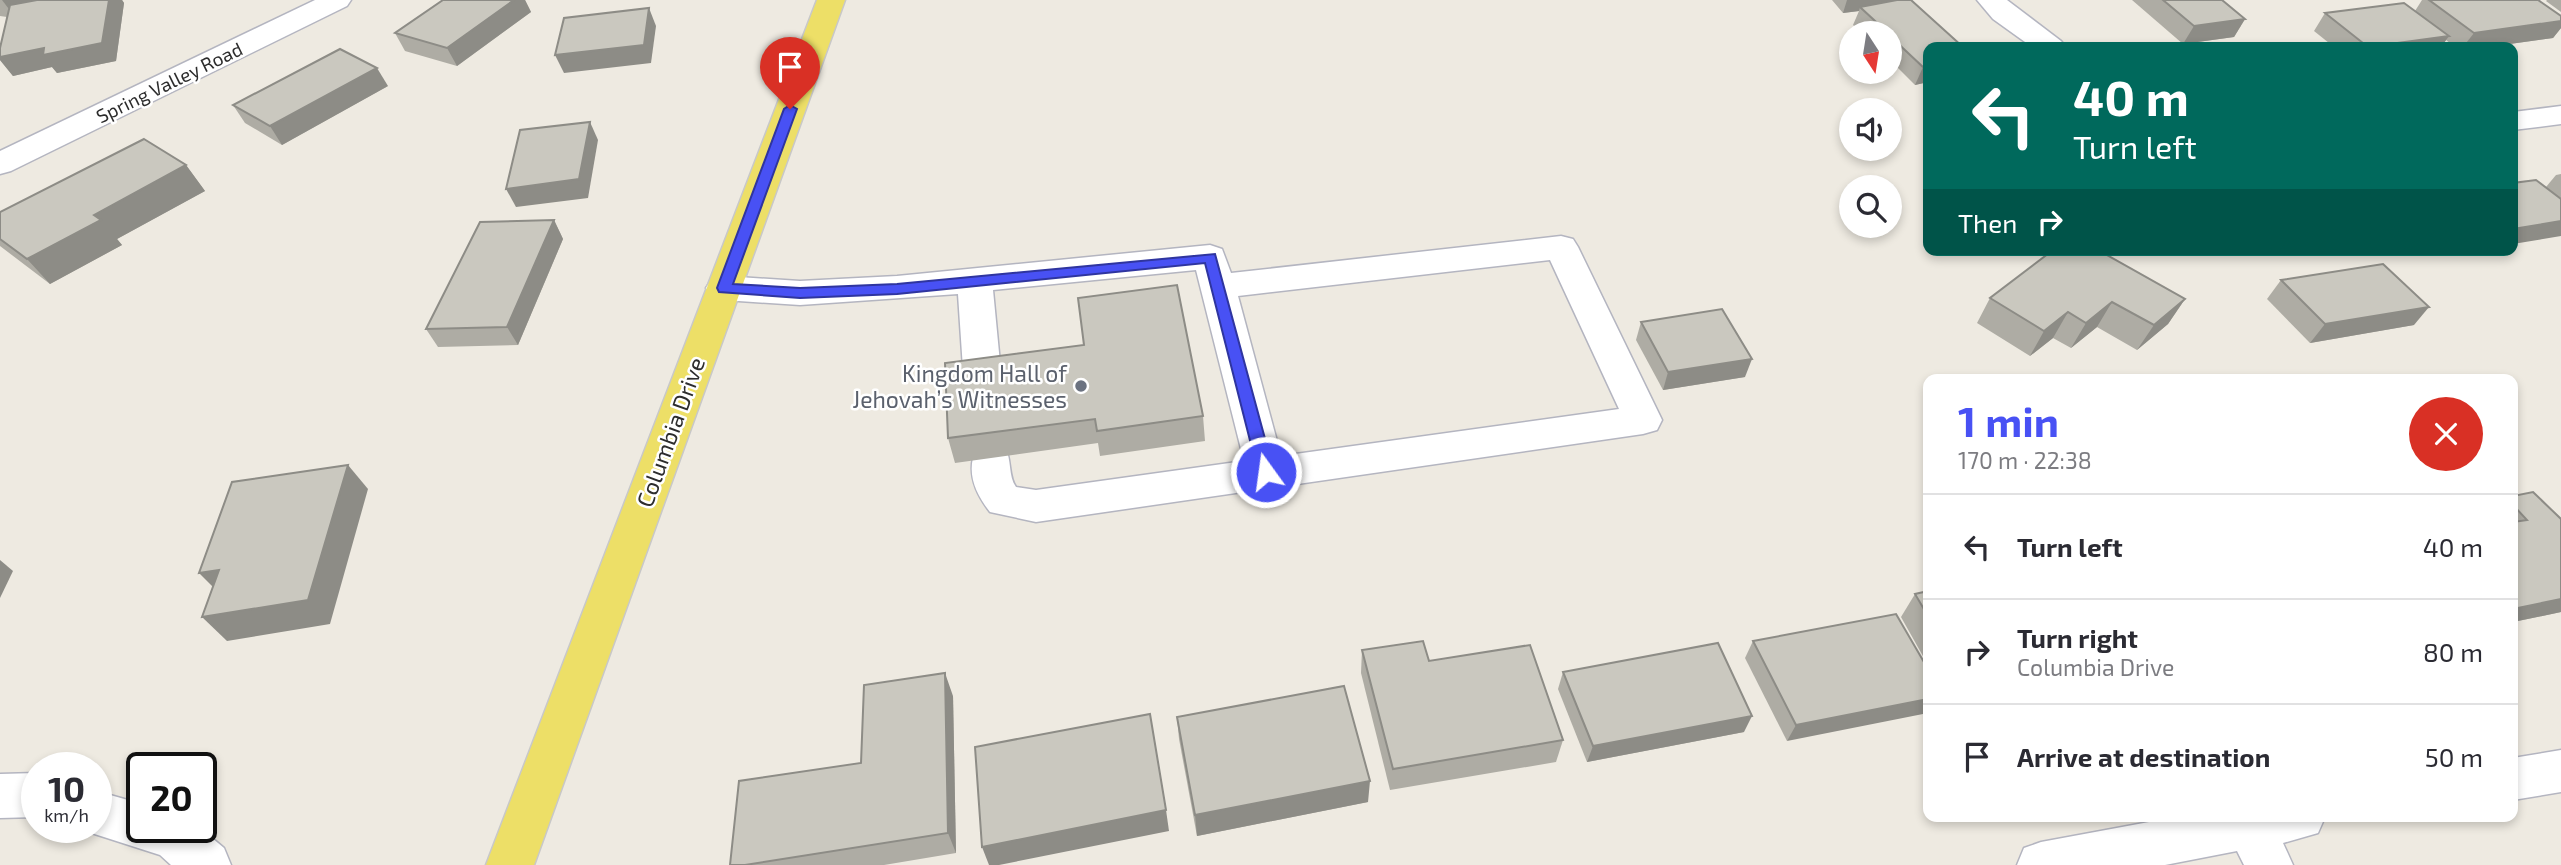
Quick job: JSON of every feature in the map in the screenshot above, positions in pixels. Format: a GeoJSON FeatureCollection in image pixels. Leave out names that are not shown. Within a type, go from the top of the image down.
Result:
{"type":"FeatureCollection","features":[{"type":"Feature","properties":{"kind":"main road","name":"Columbia Drive"},"geometry":{"type":"LineString","coordinates":[[510,865],[831,0]]}},
{"type":"Feature","properties":{"kind":"street"},"geometry":{"type":"LineString","coordinates":[[1991,0],[2003,13],[2044,42]]}},
{"type":"Feature","properties":{"kind":"street","name":"Spring Valley Road"},"geometry":{"type":"LineString","coordinates":[[0,164],[317,4]]}},
{"type":"Feature","properties":{"kind":"street"},"geometry":{"type":"LineString","coordinates":[[2518,120],[2561,116]]}},
{"type":"Feature","properties":{"kind":"street"},"geometry":{"type":"LineString","coordinates":[[990,458],[993,487],[1004,501],[1037,506],[1643,420],[1561,247],[1218,286]]}},
{"type":"Feature","properties":{"kind":"street"},"geometry":{"type":"LineString","coordinates":[[724,288],[800,293],[897,289],[1210,257],[1266,472]]}},
{"type":"Feature","properties":{"kind":"street"},"geometry":{"type":"LineString","coordinates":[[975,281],[983,384]]}},
{"type":"Feature","properties":{"kind":"street"},"geometry":{"type":"LineString","coordinates":[[2518,778],[2561,771]]}},
{"type":"Feature","properties":{"kind":"street"},"geometry":{"type":"LineString","coordinates":[[0,796],[21,795]]}},
{"type":"Feature","properties":{"kind":"street"},"geometry":{"type":"LineString","coordinates":[[2041,865],[2260,846],[2294,822]]}},
{"type":"Feature","properties":{"kind":"street"},"geometry":{"type":"LineString","coordinates":[[182,843],[207,865]]}},
{"type":"Feature","properties":{"kind":"building"},"geometry":{"type":"Polygon","coordinates":[[[37,0],[109,0],[102,43],[43,55],[44,48],[0,57],[10,5],[37,0]]]}},
{"type":"Feature","properties":{"kind":"building"},"geometry":{"type":"Polygon","coordinates":[[[443,0],[514,0],[447,48],[395,33],[443,0]]]}},
{"type":"Feature","properties":{"kind":"building"},"geometry":{"type":"Polygon","coordinates":[[[1911,0],[1957,42],[1923,42],[1923,67],[1902,47],[1902,21],[1875,21],[1860,7],[1911,0]]]}},
{"type":"Feature","properties":{"kind":"building"},"geometry":{"type":"Polygon","coordinates":[[[2163,0],[2222,0],[2245,19],[2194,26],[2163,0]]]}},
{"type":"Feature","properties":{"kind":"building"},"geometry":{"type":"Polygon","coordinates":[[[2429,0],[2538,0],[2561,16],[2561,21],[2474,33],[2429,0]]]}},
{"type":"Feature","properties":{"kind":"building"},"geometry":{"type":"Polygon","coordinates":[[[2404,3],[2449,36],[2405,42],[2362,42],[2325,13],[2404,3]]]}},
{"type":"Feature","properties":{"kind":"building"},"geometry":{"type":"Polygon","coordinates":[[[649,8],[644,45],[555,55],[564,18],[649,8]]]}},
{"type":"Feature","properties":{"kind":"building"},"geometry":{"type":"Polygon","coordinates":[[[340,49],[377,68],[270,126],[233,105],[340,49]]]}},
{"type":"Feature","properties":{"kind":"building"},"geometry":{"type":"Polygon","coordinates":[[[590,122],[579,179],[506,189],[520,130],[590,122]]]}},
{"type":"Feature","properties":{"kind":"building"},"geometry":{"type":"Polygon","coordinates":[[[144,139],[186,165],[94,215],[101,220],[27,259],[0,239],[0,212],[144,139]]]}},
{"type":"Feature","properties":{"kind":"building"},"geometry":{"type":"Polygon","coordinates":[[[2536,180],[2561,199],[2561,221],[2518,228],[2518,182],[2536,180]]]}},
{"type":"Feature","properties":{"kind":"building"},"geometry":{"type":"Polygon","coordinates":[[[554,220],[507,327],[426,329],[480,222],[554,220]]]}},
{"type":"Feature","properties":{"kind":"building"},"geometry":{"type":"Polygon","coordinates":[[[2045,256],[2109,256],[2185,299],[2154,325],[2112,302],[2086,323],[2068,312],[2044,331],[1990,298],[2045,256]]]}},
{"type":"Feature","properties":{"kind":"building"},"geometry":{"type":"Polygon","coordinates":[[[2383,264],[2429,307],[2325,324],[2281,280],[2383,264]]]}},
{"type":"Feature","properties":{"kind":"building","name":"Kingdom Hall of Jehovah’s Witnesses"},"geometry":{"type":"Polygon","coordinates":[[[1177,285],[1203,416],[1097,431],[1095,419],[948,438],[945,363],[1084,345],[1078,298],[1177,285]]]}},
{"type":"Feature","properties":{"kind":"building"},"geometry":{"type":"Polygon","coordinates":[[[1722,309],[1752,359],[1668,372],[1641,322],[1722,309]]]}},
{"type":"Feature","properties":{"kind":"building"},"geometry":{"type":"Polygon","coordinates":[[[348,465],[308,600],[202,617],[219,570],[199,573],[232,482],[348,465]]]}},
{"type":"Feature","properties":{"kind":"building"},"geometry":{"type":"Polygon","coordinates":[[[2533,492],[2561,519],[2561,599],[2518,608],[2518,521],[2527,520],[2518,510],[2518,495],[2533,492]]]}},
{"type":"Feature","properties":{"kind":"building"},"geometry":{"type":"Polygon","coordinates":[[[1923,592],[1923,608],[1915,594],[1923,592]]]}},
{"type":"Feature","properties":{"kind":"building"},"geometry":{"type":"Polygon","coordinates":[[[1896,614],[1923,660],[1923,700],[1796,725],[1753,641],[1896,614]]]}},
{"type":"Feature","properties":{"kind":"building"},"geometry":{"type":"Polygon","coordinates":[[[1423,641],[1429,661],[1530,645],[1563,740],[1393,769],[1362,650],[1423,641]]]}},
{"type":"Feature","properties":{"kind":"building"},"geometry":{"type":"Polygon","coordinates":[[[1718,643],[1752,716],[1593,746],[1563,672],[1718,643]]]}},
{"type":"Feature","properties":{"kind":"building"},"geometry":{"type":"Polygon","coordinates":[[[945,673],[948,833],[745,865],[730,865],[739,781],[861,763],[864,685],[945,673]]]}},
{"type":"Feature","properties":{"kind":"building"},"geometry":{"type":"Polygon","coordinates":[[[1344,686],[1370,781],[1195,815],[1177,717],[1344,686]]]}},
{"type":"Feature","properties":{"kind":"building"},"geometry":{"type":"Polygon","coordinates":[[[1150,714],[1166,810],[982,847],[975,747],[1150,714]]]}},
{"type":"Feature","properties":{"kind":"place","name":"Kingdom Hall of Jehovah’s Witnesses"},"geometry":{"type":"Point","coordinates":[1081,386]}},
{"type":"Feature","properties":{"kind":"route"},"geometry":{"type":"LineString","coordinates":[[790,109],[724,288],[800,293],[897,289],[1210,257],[1266,472]]}}]}
